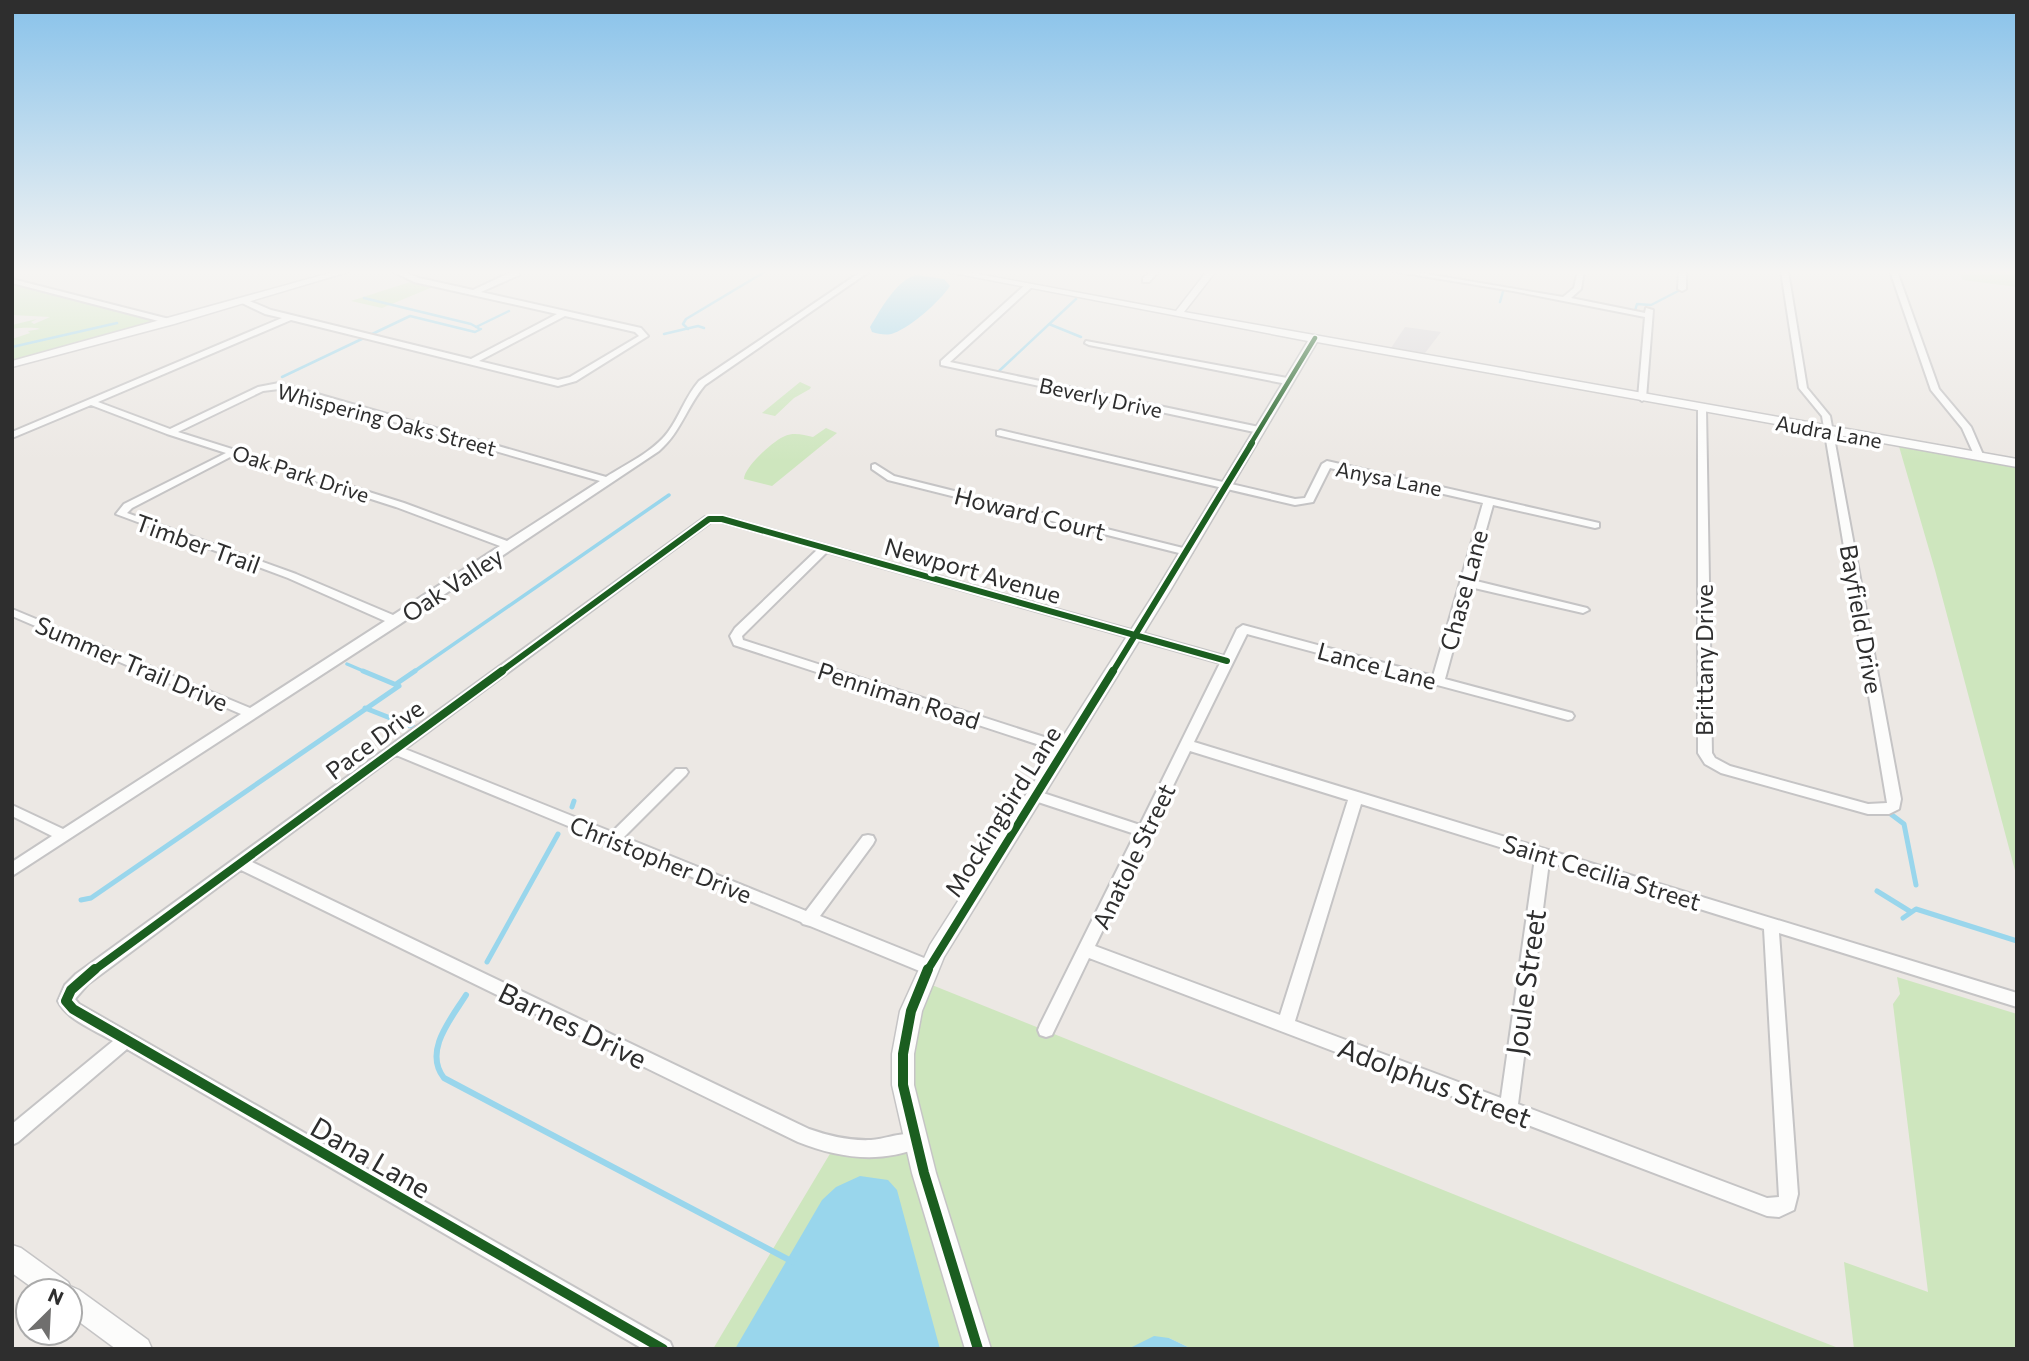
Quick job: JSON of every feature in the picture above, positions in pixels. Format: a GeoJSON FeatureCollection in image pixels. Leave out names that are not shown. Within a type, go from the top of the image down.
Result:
{"type":"FeatureCollection","features":[{"type":"Feature","properties":{"kind":"street"},"geometry":{"type":"LineString","coordinates":[[12,364],[123,335]]}},
{"type":"Feature","properties":{"kind":"street"},"geometry":{"type":"LineString","coordinates":[[12,435],[250,335]]}},
{"type":"Feature","properties":{"kind":"street"},"geometry":{"type":"LineString","coordinates":[[361,335],[562,383],[641,339],[644,335]]}},
{"type":"Feature","properties":{"kind":"street"},"geometry":{"type":"LineString","coordinates":[[472,362],[524,335]]}},
{"type":"Feature","properties":{"kind":"street","name":"Oak Valley"},"geometry":{"type":"LineString","coordinates":[[12,870],[610,481],[673,435],[685,403],[706,379],[772,335]]}},
{"type":"Feature","properties":{"kind":"street","name":"Beverly Drive"},"geometry":{"type":"LineString","coordinates":[[975,335],[944,363],[1259,430]]}},
{"type":"Feature","properties":{"kind":"street","name":"Audra Lane"},"geometry":{"type":"LineString","coordinates":[[1295,335],[2017,463]]}},
{"type":"Feature","properties":{"kind":"street"},"geometry":{"type":"LineString","coordinates":[[1642,398],[1647,335]]}},
{"type":"Feature","properties":{"kind":"street","name":"Bayfield Drive"},"geometry":{"type":"LineString","coordinates":[[1795,335],[1803,385],[1825,413],[1894,799],[1892,808]]}},
{"type":"Feature","properties":{"kind":"street"},"geometry":{"type":"LineString","coordinates":[[1915,335],[1935,390],[1966,427],[1979,457]]}},
{"type":"Feature","properties":{"kind":"street","name":"Mockingbird Lane"},"geometry":{"type":"LineString","coordinates":[[978,1349],[915,1141],[903,1085],[903,1054],[913,1003],[928,967],[1227,487],[1287,381],[1315,338]]}},
{"type":"Feature","properties":{"kind":"street"},"geometry":{"type":"LineString","coordinates":[[1089,343],[1287,381]]}},
{"type":"Feature","properties":{"kind":"street","name":"Whispering Oaks Street"},"geometry":{"type":"LineString","coordinates":[[170,432],[261,389],[279,386],[610,481]]}},
{"type":"Feature","properties":{"kind":"street","name":"Oak Park Drive"},"geometry":{"type":"LineString","coordinates":[[90,402],[170,432],[400,505],[510,546]]}},
{"type":"Feature","properties":{"kind":"street","name":"Brittany Drive"},"geometry":{"type":"LineString","coordinates":[[1702,408],[1704,753],[1714,764],[1731,771],[1875,810],[1892,808]]}},
{"type":"Feature","properties":{"kind":"street","name":"Anysa Lane"},"geometry":{"type":"LineString","coordinates":[[1000,433],[1227,487],[1304,502],[1311,498],[1328,464],[1595,525]]}},
{"type":"Feature","properties":{"kind":"street","name":"Timber Trail"},"geometry":{"type":"LineString","coordinates":[[234,452],[128,506],[121,514],[292,576],[396,621]]}},
{"type":"Feature","properties":{"kind":"street","name":"Howard Court"},"geometry":{"type":"LineString","coordinates":[[875,467],[891,478],[1187,552]]}},
{"type":"Feature","properties":{"kind":"street","name":"Chase Lane"},"geometry":{"type":"LineString","coordinates":[[1438,681],[1489,499]]}},
{"type":"Feature","properties":{"kind":"street","name":"Newport Avenue"},"geometry":{"type":"LineString","coordinates":[[709,519],[718,518],[1227,661]]}},
{"type":"Feature","properties":{"kind":"street","name":"Pace Drive"},"geometry":{"type":"LineString","coordinates":[[67,996],[82,979],[709,519]]}},
{"type":"Feature","properties":{"kind":"street","name":"Penniman Road"},"geometry":{"type":"LineString","coordinates":[[825,548],[739,631],[736,639],[745,646],[1064,748]]}},
{"type":"Feature","properties":{"kind":"street"},"geometry":{"type":"LineString","coordinates":[[1465,582],[1583,610]]}},
{"type":"Feature","properties":{"kind":"street","name":"Summer Trail Drive"},"geometry":{"type":"LineString","coordinates":[[12,612],[252,714]]}},
{"type":"Feature","properties":{"kind":"street","name":"Lance Lane"},"geometry":{"type":"LineString","coordinates":[[1217,682],[1243,629],[1568,716]]}},
{"type":"Feature","properties":{"kind":"street","name":"Anatole Street"},"geometry":{"type":"LineString","coordinates":[[1046,1030],[1217,682]]}},
{"type":"Feature","properties":{"kind":"street","name":"Saint Cecilia Street"},"geometry":{"type":"LineString","coordinates":[[1187,745],[2017,1000]]}},
{"type":"Feature","properties":{"kind":"street","name":"Christopher Drive"},"geometry":{"type":"LineString","coordinates":[[393,749],[928,967]]}},
{"type":"Feature","properties":{"kind":"street"},"geometry":{"type":"LineString","coordinates":[[614,839],[681,772]]}},
{"type":"Feature","properties":{"kind":"street"},"geometry":{"type":"LineString","coordinates":[[1034,795],[1144,832]]}},
{"type":"Feature","properties":{"kind":"street"},"geometry":{"type":"LineString","coordinates":[[1285,1025],[1356,796]]}},
{"type":"Feature","properties":{"kind":"street"},"geometry":{"type":"LineString","coordinates":[[12,810],[64,836]]}},
{"type":"Feature","properties":{"kind":"street"},"geometry":{"type":"LineString","coordinates":[[808,920],[868,840]]}},
{"type":"Feature","properties":{"kind":"street","name":"Joule Street"},"geometry":{"type":"LineString","coordinates":[[1508,1110],[1543,854]]}},
{"type":"Feature","properties":{"kind":"street","name":"Barnes Drive"},"geometry":{"type":"LineString","coordinates":[[240,863],[811,1139],[850,1150],[870,1150],[915,1141]]}},
{"type":"Feature","properties":{"kind":"street","name":"Adolphus Street"},"geometry":{"type":"LineString","coordinates":[[1087,950],[1767,1207],[1784,1206],[1789,1194],[1772,924]]}},
{"type":"Feature","properties":{"kind":"street","name":"Dana Lane"},"geometry":{"type":"LineString","coordinates":[[67,996],[66,1001],[73,1009],[663,1349]]}},
{"type":"Feature","properties":{"kind":"street"},"geometry":{"type":"LineString","coordinates":[[12,1136],[126,1040]]}},
{"type":"Feature","properties":{"kind":"street"},"geometry":{"type":"LineString","coordinates":[[12,1257],[40,1277]]}},
{"type":"Feature","properties":{"kind":"street"},"geometry":{"type":"LineString","coordinates":[[84,1309],[139,1349]]}},
{"type":"Feature","properties":{"kind":"shaded area"},"geometry":{"type":"Polygon","coordinates":[[[1400,335],[1439,335],[1422,357],[1389,351],[1400,335]]]}},
{"type":"Feature","properties":{"kind":"green space"},"geometry":{"type":"Polygon","coordinates":[[[25,335],[123,335],[12,364],[12,339],[25,335]]]}},
{"type":"Feature","properties":{"kind":"green space"},"geometry":{"type":"Polygon","coordinates":[[[800,382],[811,387],[810,389],[794,398],[775,416],[762,413],[800,382]]]}},
{"type":"Feature","properties":{"kind":"green space"},"geometry":{"type":"Polygon","coordinates":[[[826,428],[837,433],[772,486],[744,479],[754,461],[780,439],[792,434],[813,437],[826,428]]]}},
{"type":"Feature","properties":{"kind":"green space"},"geometry":{"type":"Polygon","coordinates":[[[1898,443],[2017,463],[2017,878],[1935,570],[1898,443]]]}},
{"type":"Feature","properties":{"kind":"green space"},"geometry":{"type":"Polygon","coordinates":[[[1897,977],[2017,1014],[2017,1349],[1854,1349],[1844,1262],[1928,1292],[1893,1004],[1900,994],[1897,977]]]}},
{"type":"Feature","properties":{"kind":"green space"},"geometry":{"type":"Polygon","coordinates":[[[922,981],[1841,1349],[1192,1349],[1169,1338],[1128,1349],[713,1349],[834,1147],[915,1141],[907,1108],[922,981]]]}},
{"type":"Feature","properties":{"kind":"water"},"geometry":{"type":"Polygon","coordinates":[[[860,1176],[888,1180],[897,1190],[940,1349],[735,1349],[822,1200],[836,1187],[860,1176]]]}},
{"type":"Feature","properties":{"kind":"water"},"geometry":{"type":"Polygon","coordinates":[[[1154,1336],[1169,1338],[1192,1349],[1128,1349],[1154,1336]]]}},
{"type":"Feature","properties":{"kind":"waterway"},"geometry":{"type":"LineString","coordinates":[[12,347],[67,335]]}},
{"type":"Feature","properties":{"kind":"waterway"},"geometry":{"type":"LineString","coordinates":[[282,377],[371,335]]}},
{"type":"Feature","properties":{"kind":"waterway"},"geometry":{"type":"LineString","coordinates":[[999,371],[1038,335]]}},
{"type":"Feature","properties":{"kind":"waterway"},"geometry":{"type":"LineString","coordinates":[[1075,335],[1081,337]]}},
{"type":"Feature","properties":{"kind":"waterway"},"geometry":{"type":"LineString","coordinates":[[412,673],[669,495]]}},
{"type":"Feature","properties":{"kind":"waterway"},"geometry":{"type":"LineString","coordinates":[[347,664],[368,673]]}},
{"type":"Feature","properties":{"kind":"waterway"},"geometry":{"type":"LineString","coordinates":[[363,671],[399,686],[366,709]]}},
{"type":"Feature","properties":{"kind":"waterway"},"geometry":{"type":"LineString","coordinates":[[396,684],[415,671]]}},
{"type":"Feature","properties":{"kind":"waterway"},"geometry":{"type":"LineString","coordinates":[[81,900],[91,898],[366,709]]}},
{"type":"Feature","properties":{"kind":"waterway"},"geometry":{"type":"LineString","coordinates":[[366,709],[418,729]]}},
{"type":"Feature","properties":{"kind":"waterway"},"geometry":{"type":"LineString","coordinates":[[572,807],[574,801]]}},
{"type":"Feature","properties":{"kind":"waterway"},"geometry":{"type":"LineString","coordinates":[[1888,812],[1904,824],[1916,885]]}},
{"type":"Feature","properties":{"kind":"waterway"},"geometry":{"type":"LineString","coordinates":[[487,962],[558,834]]}},
{"type":"Feature","properties":{"kind":"waterway"},"geometry":{"type":"LineString","coordinates":[[1877,891],[1911,912]]}},
{"type":"Feature","properties":{"kind":"waterway"},"geometry":{"type":"LineString","coordinates":[[1903,918],[1916,909],[2017,941]]}},
{"type":"Feature","properties":{"kind":"waterway"},"geometry":{"type":"LineString","coordinates":[[466,995],[447,1025],[438,1046],[438,1068],[444,1078],[793,1262]]}},
{"type":"Feature","properties":{"kind":"cycle path"},"geometry":{"type":"LineString","coordinates":[[978,1349],[924,1173],[903,1085],[903,1054],[911,1011],[937,951],[1164,589],[1315,338]]}},
{"type":"Feature","properties":{"kind":"cycle path"},"geometry":{"type":"LineString","coordinates":[[663,1349],[73,1009],[66,1001],[71,990],[82,979],[709,519],[722,519],[1227,661]]}}]}
